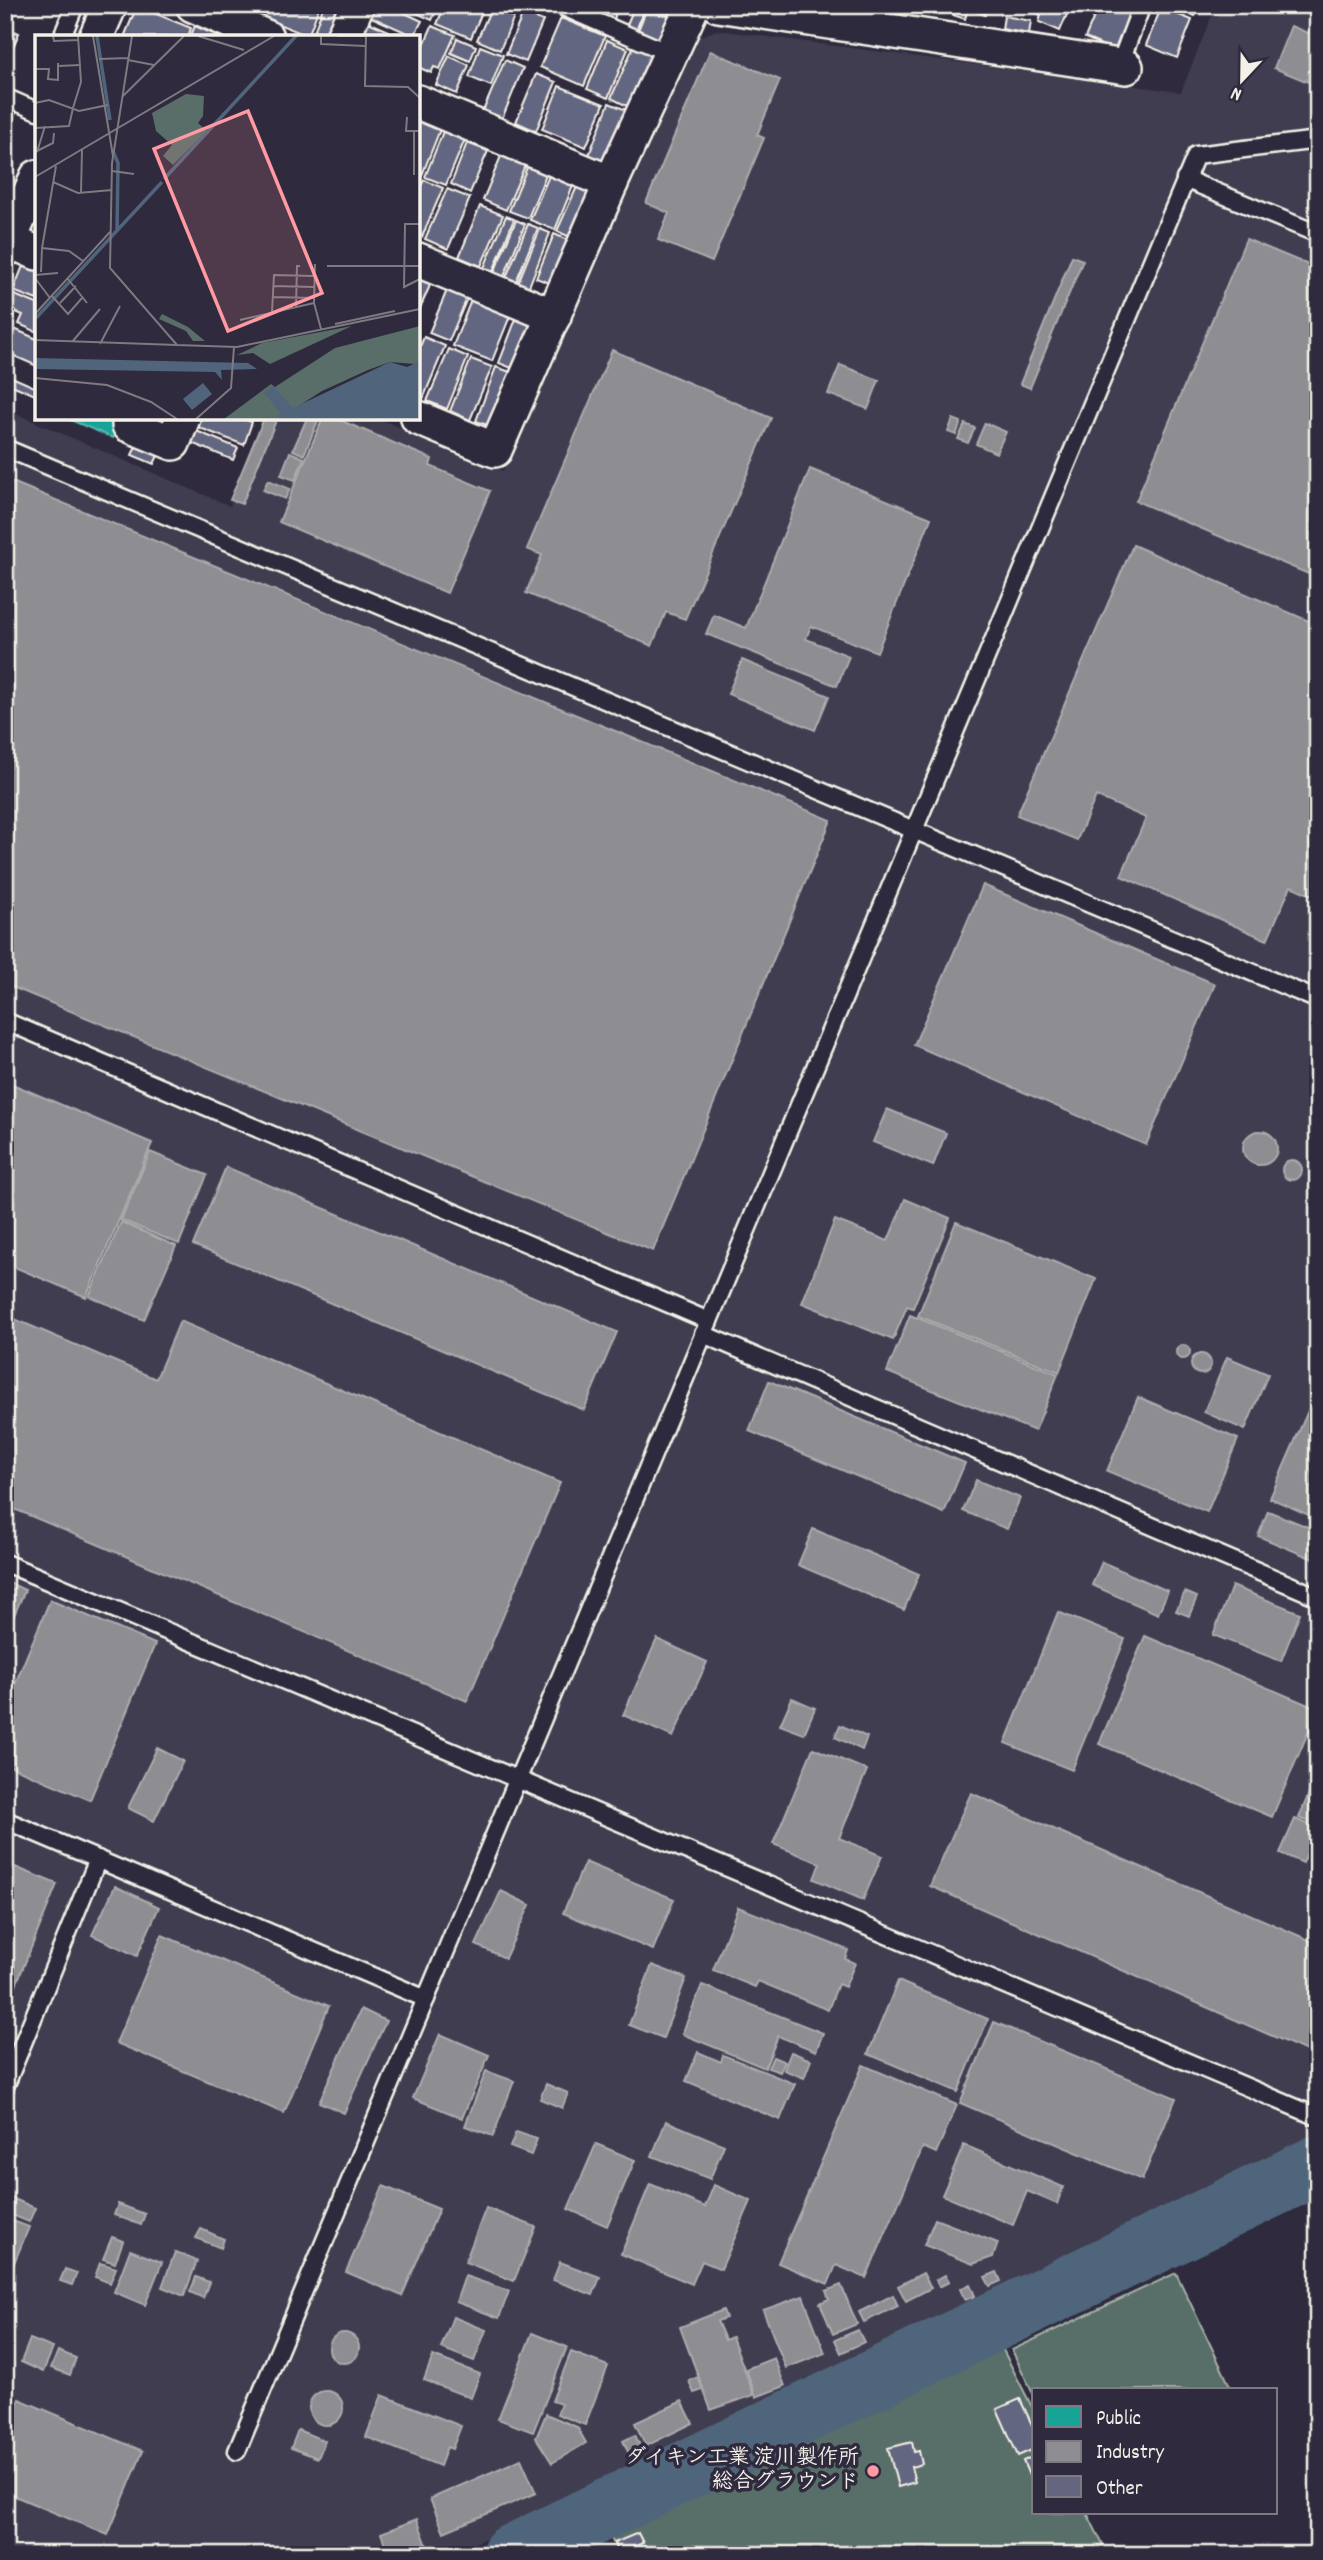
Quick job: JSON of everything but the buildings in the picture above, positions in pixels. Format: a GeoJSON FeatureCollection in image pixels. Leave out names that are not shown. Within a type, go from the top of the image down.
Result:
{"type":"FeatureCollection","features":[{"type":"Feature","properties":{"kind":"street"},"geometry":{"type":"LineString","coordinates":[[97,35],[110,5]]}},
{"type":"Feature","properties":{"kind":"street"},"geometry":{"type":"LineString","coordinates":[[193,5],[261,35]]}},
{"type":"Feature","properties":{"kind":"street"},"geometry":{"type":"LineString","coordinates":[[345,35],[357,5]]}},
{"type":"Feature","properties":{"kind":"street"},"geometry":{"type":"LineString","coordinates":[[420,419],[495,450],[611,183],[693,5]]}},
{"type":"Feature","properties":{"kind":"street"},"geometry":{"type":"LineString","coordinates":[[718,5],[1122,66]]}},
{"type":"Feature","properties":{"kind":"street"},"geometry":{"type":"LineString","coordinates":[[420,103],[611,183]]}},
{"type":"Feature","properties":{"kind":"street"},"geometry":{"type":"LineString","coordinates":[[17,248],[35,184]]}},
{"type":"Feature","properties":{"kind":"street"},"geometry":{"type":"LineString","coordinates":[[420,261],[554,316]]}},
{"type":"Feature","properties":{"kind":"street"},"geometry":{"type":"LineString","coordinates":[[130,425],[173,443],[182,420]]}},
{"type":"Feature","properties":{"kind":"lane"},"geometry":{"type":"LineString","coordinates":[[63,35],[75,5]]}},
{"type":"Feature","properties":{"kind":"lane"},"geometry":{"type":"LineString","coordinates":[[1122,66],[1142,5]]}},
{"type":"Feature","properties":{"kind":"lane"},"geometry":{"type":"LineString","coordinates":[[561,6],[671,54]]}},
{"type":"Feature","properties":{"kind":"lane"},"geometry":{"type":"LineString","coordinates":[[5,97],[35,107]]}},
{"type":"Feature","properties":{"kind":"lane"},"geometry":{"type":"LineString","coordinates":[[237,2451],[1196,155],[1318,140]]}},
{"type":"Feature","properties":{"kind":"lane"},"geometry":{"type":"LineString","coordinates":[[1185,179],[1318,234]]}},
{"type":"Feature","properties":{"kind":"lane"},"geometry":{"type":"LineString","coordinates":[[5,448],[1318,1000]]}},
{"type":"Feature","properties":{"kind":"lane"},"geometry":{"type":"LineString","coordinates":[[5,1021],[1318,1597]]}},
{"type":"Feature","properties":{"kind":"lane"},"geometry":{"type":"LineString","coordinates":[[5,1563],[1318,2117]]}},
{"type":"Feature","properties":{"kind":"lane"},"geometry":{"type":"LineString","coordinates":[[5,1820],[426,1998]]}},
{"type":"Feature","properties":{"kind":"lane"},"geometry":{"type":"LineString","coordinates":[[5,2087],[98,1859]]}},
{"type":"Feature","properties":{"kind":"shaded area"},"geometry":{"type":"Polygon","coordinates":[[[1216,5],[1318,5],[1318,2143],[450,2555],[5,2555],[5,409],[230,506],[264,420],[382,420],[503,471],[692,39],[717,30],[1181,92],[1216,5]]]}},
{"type":"Feature","properties":{"kind":"green space"},"geometry":{"type":"Polygon","coordinates":[[[1176,2273],[1231,2388],[1032,2388],[1032,2392],[1012,2350],[1176,2273]]]}},
{"type":"Feature","properties":{"kind":"green space","name":"ダイキン工業 淀川製作所 総合グラウンド"},"geometry":{"type":"Polygon","coordinates":[[[999,2342],[1032,2407],[1032,2514],[1088,2514],[1108,2555],[619,2555],[603,2521],[999,2342]]]}},
{"type":"Feature","properties":{"kind":"waterway"},"geometry":{"type":"LineString","coordinates":[[511,2555],[1318,2165]]}},
{"type":"Feature","properties":{"kind":"place","name":"ダイキン工業 淀川製作所 総合グラウンド"},"geometry":{"type":"Point","coordinates":[873,2471]}}]}
